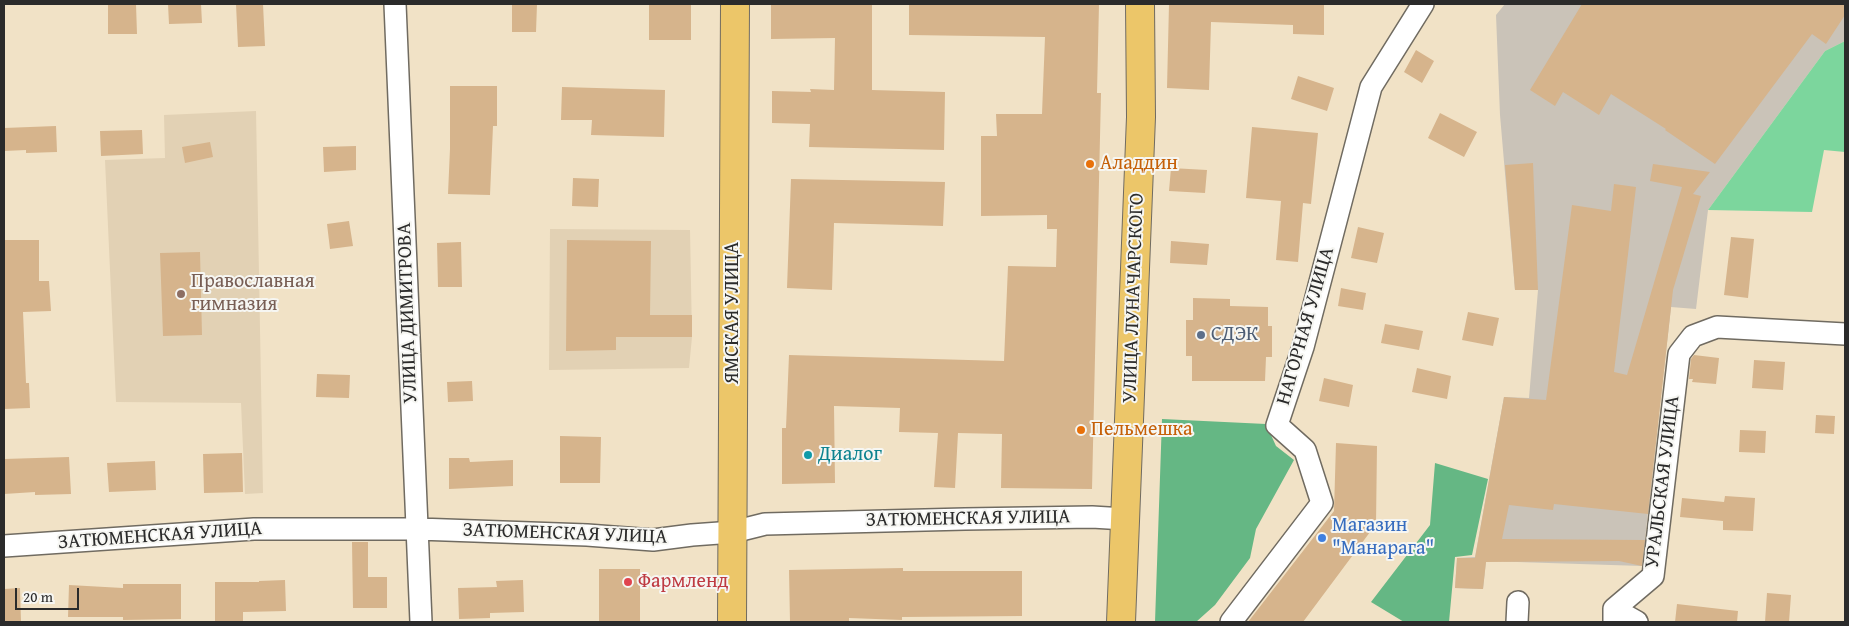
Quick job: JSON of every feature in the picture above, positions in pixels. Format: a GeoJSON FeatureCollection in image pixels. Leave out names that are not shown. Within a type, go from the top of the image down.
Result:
{"type":"FeatureCollection","features":[{"type":"Feature","properties":{"kind":"main road","name":"ЯМСКАЯ УЛИЦА"},"geometry":{"type":"LineString","coordinates":[[732,622],[735,4]]}},
{"type":"Feature","properties":{"kind":"main road","name":"УЛИЦА ЛУНАЧАРСКОГО"},"geometry":{"type":"LineString","coordinates":[[1121,622],[1141,117],[1140,4]]}},
{"type":"Feature","properties":{"kind":"street","name":"УЛИЦА ДИМИТРОВА"},"geometry":{"type":"LineString","coordinates":[[395,4],[421,622]]}},
{"type":"Feature","properties":{"kind":"street","name":"НАГОРНАЯ УЛИЦА"},"geometry":{"type":"LineString","coordinates":[[1231,622],[1322,503],[1305,450],[1277,424],[1303,348],[1371,87],[1423,4]]}},
{"type":"Feature","properties":{"kind":"street","name":"УРАЛЬСКАЯ УЛИЦА"},"geometry":{"type":"LineString","coordinates":[[1614,616],[1652,576],[1679,354],[1693,336],[1717,327],[1845,334]]}},
{"type":"Feature","properties":{"kind":"street","name":"ЗАТЮМЕНСКАЯ УЛИЦА"},"geometry":{"type":"LineString","coordinates":[[4,546],[254,529],[418,529],[587,535],[653,540],[733,532],[766,524],[1073,518],[1125,519]]}},
{"type":"Feature","properties":{"kind":"street"},"geometry":{"type":"LineString","coordinates":[[1614,616],[1637,622]]}},
{"type":"Feature","properties":{"kind":"shaded area"},"geometry":{"type":"Polygon","coordinates":[[[1505,4],[1845,4],[1845,41],[1825,51],[1708,210],[1696,309],[1671,307],[1642,566],[1486,561],[1483,589],[1455,588],[1457,558],[1475,557],[1504,397],[1529,398],[1538,290],[1515,290],[1500,115],[1496,15],[1505,4]]]}},
{"type":"Feature","properties":{"kind":"shaded area"},"geometry":{"type":"Polygon","coordinates":[[[256,111],[263,493],[245,494],[241,403],[116,402],[105,160],[165,158],[164,115],[256,111]]]}},
{"type":"Feature","properties":{"kind":"shaded area"},"geometry":{"type":"Polygon","coordinates":[[[550,229],[690,230],[692,337],[689,368],[549,370],[550,229]]]}},
{"type":"Feature","properties":{"kind":"green space"},"geometry":{"type":"Polygon","coordinates":[[[1845,41],[1845,152],[1824,150],[1812,212],[1708,210],[1825,51],[1845,41]]]}},
{"type":"Feature","properties":{"kind":"green space"},"geometry":{"type":"Polygon","coordinates":[[[1162,419],[1266,424],[1276,446],[1294,460],[1256,529],[1250,558],[1215,605],[1196,622],[1155,622],[1162,419]]]}},
{"type":"Feature","properties":{"kind":"green space"},"geometry":{"type":"Polygon","coordinates":[[[1435,463],[1488,479],[1472,555],[1455,557],[1449,622],[1404,622],[1371,602],[1430,525],[1435,463]]]}},
{"type":"Feature","properties":{"kind":"building"},"geometry":{"type":"Polygon","coordinates":[[[108,4],[136,4],[137,34],[108,34],[108,4]]]}},
{"type":"Feature","properties":{"kind":"building"},"geometry":{"type":"Polygon","coordinates":[[[168,4],[201,4],[202,23],[169,24],[168,4]]]}},
{"type":"Feature","properties":{"kind":"building"},"geometry":{"type":"Polygon","coordinates":[[[236,4],[263,4],[265,46],[238,47],[236,4]]]}},
{"type":"Feature","properties":{"kind":"building"},"geometry":{"type":"Polygon","coordinates":[[[512,4],[537,4],[536,32],[512,32],[512,4]]]}},
{"type":"Feature","properties":{"kind":"building"},"geometry":{"type":"Polygon","coordinates":[[[649,4],[691,4],[691,40],[649,40],[649,4]]]}},
{"type":"Feature","properties":{"kind":"building"},"geometry":{"type":"Polygon","coordinates":[[[771,4],[872,4],[872,90],[945,92],[944,150],[809,147],[810,124],[772,123],[772,91],[811,92],[810,89],[834,90],[835,38],[771,39],[771,4]]]}},
{"type":"Feature","properties":{"kind":"building"},"geometry":{"type":"Polygon","coordinates":[[[909,4],[1099,4],[1097,93],[1101,93],[1092,489],[1001,488],[1002,434],[958,433],[955,488],[934,487],[938,433],[899,432],[900,408],[834,406],[835,483],[782,484],[782,428],[786,428],[789,355],[1004,361],[1008,266],[1056,267],[1057,229],[1047,229],[1047,215],[981,216],[981,136],[997,136],[996,114],[1042,114],[1045,37],[909,35],[909,4]]]}},
{"type":"Feature","properties":{"kind":"building"},"geometry":{"type":"Polygon","coordinates":[[[1169,4],[1324,4],[1324,35],[1293,34],[1293,25],[1211,22],[1209,90],[1167,88],[1169,4]]]}},
{"type":"Feature","properties":{"kind":"building"},"geometry":{"type":"Polygon","coordinates":[[[1582,4],[1845,4],[1845,15],[1826,44],[1812,34],[1715,164],[1666,129],[1611,94],[1599,115],[1563,92],[1555,106],[1530,90],[1582,4]]]}},
{"type":"Feature","properties":{"kind":"building"},"geometry":{"type":"Polygon","coordinates":[[[1416,50],[1434,61],[1422,83],[1404,72],[1416,50]]]}},
{"type":"Feature","properties":{"kind":"building"},"geometry":{"type":"Polygon","coordinates":[[[1298,76],[1334,88],[1327,111],[1291,99],[1298,76]]]}},
{"type":"Feature","properties":{"kind":"building"},"geometry":{"type":"Polygon","coordinates":[[[450,86],[497,86],[497,126],[493,126],[490,195],[448,194],[450,86]]]}},
{"type":"Feature","properties":{"kind":"building"},"geometry":{"type":"Polygon","coordinates":[[[562,87],[665,90],[664,137],[591,135],[592,120],[561,120],[562,87]]]}},
{"type":"Feature","properties":{"kind":"building"},"geometry":{"type":"Polygon","coordinates":[[[1440,113],[1477,132],[1464,157],[1428,138],[1440,113]]]}},
{"type":"Feature","properties":{"kind":"building"},"geometry":{"type":"Polygon","coordinates":[[[56,126],[57,152],[26,153],[26,150],[4,151],[4,128],[56,126]]]}},
{"type":"Feature","properties":{"kind":"building"},"geometry":{"type":"Polygon","coordinates":[[[1252,127],[1318,133],[1311,204],[1303,203],[1298,262],[1276,260],[1281,201],[1246,198],[1252,127]]]}},
{"type":"Feature","properties":{"kind":"building"},"geometry":{"type":"Polygon","coordinates":[[[142,130],[143,154],[101,156],[100,131],[142,130]]]}},
{"type":"Feature","properties":{"kind":"building"},"geometry":{"type":"Polygon","coordinates":[[[210,142],[213,157],[185,163],[182,147],[210,142]]]}},
{"type":"Feature","properties":{"kind":"building"},"geometry":{"type":"Polygon","coordinates":[[[356,146],[356,170],[324,172],[323,147],[356,146]]]}},
{"type":"Feature","properties":{"kind":"building"},"geometry":{"type":"Polygon","coordinates":[[[1533,163],[1538,290],[1515,290],[1505,165],[1533,163]]]}},
{"type":"Feature","properties":{"kind":"building"},"geometry":{"type":"Polygon","coordinates":[[[1653,164],[1710,172],[1693,194],[1701,196],[1673,290],[1648,514],[1554,504],[1553,510],[1509,505],[1502,539],[1645,540],[1642,566],[1619,561],[1486,562],[1483,589],[1455,588],[1457,558],[1475,558],[1504,397],[1546,400],[1572,205],[1611,211],[1614,184],[1636,187],[1614,372],[1627,375],[1682,187],[1650,181],[1653,164]]]}},
{"type":"Feature","properties":{"kind":"building"},"geometry":{"type":"Polygon","coordinates":[[[1171,168],[1207,170],[1205,193],[1169,191],[1171,168]]]}},
{"type":"Feature","properties":{"kind":"building"},"geometry":{"type":"Polygon","coordinates":[[[573,178],[599,179],[598,207],[572,206],[573,178]]]}},
{"type":"Feature","properties":{"kind":"building"},"geometry":{"type":"Polygon","coordinates":[[[791,179],[945,182],[943,226],[834,223],[832,290],[787,288],[791,179]]]}},
{"type":"Feature","properties":{"kind":"building"},"geometry":{"type":"Polygon","coordinates":[[[349,221],[353,246],[330,249],[327,224],[349,221]]]}},
{"type":"Feature","properties":{"kind":"building"},"geometry":{"type":"Polygon","coordinates":[[[1358,227],[1384,233],[1377,263],[1351,258],[1358,227]]]}},
{"type":"Feature","properties":{"kind":"building"},"geometry":{"type":"Polygon","coordinates":[[[1731,237],[1754,239],[1748,298],[1724,295],[1731,237]]]}},
{"type":"Feature","properties":{"kind":"building"},"geometry":{"type":"Polygon","coordinates":[[[4,240],[39,240],[39,281],[49,281],[51,311],[23,312],[26,383],[29,383],[30,408],[4,409],[4,240]]]}},
{"type":"Feature","properties":{"kind":"building"},"geometry":{"type":"Polygon","coordinates":[[[567,240],[651,241],[650,315],[692,315],[692,337],[616,337],[616,350],[566,351],[567,240]]]}},
{"type":"Feature","properties":{"kind":"building"},"geometry":{"type":"Polygon","coordinates":[[[1171,241],[1209,244],[1207,265],[1170,263],[1171,241]]]}},
{"type":"Feature","properties":{"kind":"building"},"geometry":{"type":"Polygon","coordinates":[[[461,242],[462,287],[438,287],[437,243],[461,242]]]}},
{"type":"Feature","properties":{"kind":"building","name":"Православная гимназия"},"geometry":{"type":"Polygon","coordinates":[[[200,252],[202,335],[163,336],[160,253],[200,252]]]}},
{"type":"Feature","properties":{"kind":"building"},"geometry":{"type":"Polygon","coordinates":[[[1341,288],[1366,293],[1363,310],[1338,306],[1341,288]]]}},
{"type":"Feature","properties":{"kind":"building"},"geometry":{"type":"Polygon","coordinates":[[[1193,298],[1230,299],[1230,306],[1268,307],[1268,326],[1272,326],[1272,357],[1266,357],[1265,381],[1192,381],[1192,356],[1186,356],[1186,320],[1193,320],[1193,298]]]}},
{"type":"Feature","properties":{"kind":"building"},"geometry":{"type":"Polygon","coordinates":[[[1468,312],[1499,318],[1493,346],[1462,340],[1468,312]]]}},
{"type":"Feature","properties":{"kind":"building"},"geometry":{"type":"Polygon","coordinates":[[[1385,324],[1423,331],[1419,350],[1381,343],[1385,324]]]}},
{"type":"Feature","properties":{"kind":"building"},"geometry":{"type":"Polygon","coordinates":[[[1694,355],[1719,358],[1716,384],[1692,382],[1693,379],[1689,379],[1691,359],[1694,355]]]}},
{"type":"Feature","properties":{"kind":"building"},"geometry":{"type":"Polygon","coordinates":[[[1754,360],[1785,362],[1783,390],[1752,388],[1754,360]]]}},
{"type":"Feature","properties":{"kind":"building"},"geometry":{"type":"Polygon","coordinates":[[[1417,368],[1451,376],[1447,399],[1412,392],[1417,368]]]}},
{"type":"Feature","properties":{"kind":"building"},"geometry":{"type":"Polygon","coordinates":[[[317,374],[350,375],[349,398],[316,397],[317,374]]]}},
{"type":"Feature","properties":{"kind":"building"},"geometry":{"type":"Polygon","coordinates":[[[1324,378],[1353,385],[1349,407],[1319,401],[1324,378]]]}},
{"type":"Feature","properties":{"kind":"building"},"geometry":{"type":"Polygon","coordinates":[[[472,381],[473,401],[448,402],[447,382],[472,381]]]}},
{"type":"Feature","properties":{"kind":"building"},"geometry":{"type":"Polygon","coordinates":[[[1816,415],[1835,416],[1834,434],[1815,433],[1816,415]]]}},
{"type":"Feature","properties":{"kind":"building"},"geometry":{"type":"Polygon","coordinates":[[[1740,430],[1766,431],[1765,453],[1739,452],[1740,430]]]}},
{"type":"Feature","properties":{"kind":"building"},"geometry":{"type":"Polygon","coordinates":[[[560,436],[601,437],[600,483],[560,483],[560,436]]]}},
{"type":"Feature","properties":{"kind":"building"},"geometry":{"type":"Polygon","coordinates":[[[1336,443],[1377,446],[1376,524],[1303,622],[1248,622],[1334,511],[1336,443]]]}},
{"type":"Feature","properties":{"kind":"building"},"geometry":{"type":"Polygon","coordinates":[[[242,453],[243,492],[204,493],[203,454],[242,453]]]}},
{"type":"Feature","properties":{"kind":"building"},"geometry":{"type":"Polygon","coordinates":[[[69,457],[71,494],[35,495],[35,492],[4,494],[4,459],[69,457]]]}},
{"type":"Feature","properties":{"kind":"building"},"geometry":{"type":"Polygon","coordinates":[[[449,458],[469,458],[470,462],[513,460],[513,486],[449,489],[449,458]]]}},
{"type":"Feature","properties":{"kind":"building"},"geometry":{"type":"Polygon","coordinates":[[[155,461],[156,490],[109,492],[107,463],[155,461]]]}},
{"type":"Feature","properties":{"kind":"building"},"geometry":{"type":"Polygon","coordinates":[[[1725,496],[1755,498],[1753,531],[1723,530],[1723,521],[1680,517],[1682,498],[1724,502],[1725,496]]]}},
{"type":"Feature","properties":{"kind":"building"},"geometry":{"type":"Polygon","coordinates":[[[352,542],[368,542],[368,577],[387,577],[387,608],[353,608],[352,542]]]}},
{"type":"Feature","properties":{"kind":"building"},"geometry":{"type":"Polygon","coordinates":[[[903,568],[903,571],[1022,571],[1022,616],[902,617],[902,620],[849,618],[849,622],[790,622],[789,570],[903,568]]]}},
{"type":"Feature","properties":{"kind":"building"},"geometry":{"type":"Polygon","coordinates":[[[599,569],[640,569],[640,622],[599,622],[599,569]]]}},
{"type":"Feature","properties":{"kind":"building"},"geometry":{"type":"Polygon","coordinates":[[[285,580],[286,611],[243,612],[243,622],[215,622],[215,582],[285,580]]]}},
{"type":"Feature","properties":{"kind":"building"},"geometry":{"type":"Polygon","coordinates":[[[523,580],[524,612],[490,613],[490,618],[459,619],[458,588],[497,587],[496,581],[523,580]]]}},
{"type":"Feature","properties":{"kind":"building"},"geometry":{"type":"Polygon","coordinates":[[[123,584],[181,584],[181,619],[123,620],[123,617],[68,617],[69,585],[123,588],[123,584]]]}},
{"type":"Feature","properties":{"kind":"building"},"geometry":{"type":"Polygon","coordinates":[[[20,588],[21,622],[4,622],[4,589],[20,588]]]}},
{"type":"Feature","properties":{"kind":"building"},"geometry":{"type":"Polygon","coordinates":[[[1767,593],[1791,595],[1789,622],[1765,622],[1767,593]]]}},
{"type":"Feature","properties":{"kind":"building"},"geometry":{"type":"Polygon","coordinates":[[[1677,604],[1738,611],[1737,622],[1675,622],[1677,604]]]}},
{"type":"Feature","properties":{"kind":"place","name":"Аладдин"},"geometry":{"type":"Point","coordinates":[1090,164]}},
{"type":"Feature","properties":{"kind":"place","name":"Православная гимназия"},"geometry":{"type":"Point","coordinates":[181,294]}},
{"type":"Feature","properties":{"kind":"place","name":"СДЭК"},"geometry":{"type":"Point","coordinates":[1201,335]}},
{"type":"Feature","properties":{"kind":"place","name":"Пельмешка"},"geometry":{"type":"Point","coordinates":[1081,430]}},
{"type":"Feature","properties":{"kind":"place","name":"Диалог"},"geometry":{"type":"Point","coordinates":[808,455]}},
{"type":"Feature","properties":{"kind":"place","name":"Магазин \"Манарага\""},"geometry":{"type":"Point","coordinates":[1322,538]}},
{"type":"Feature","properties":{"kind":"place","name":"Фармленд"},"geometry":{"type":"Point","coordinates":[628,582]}}]}
